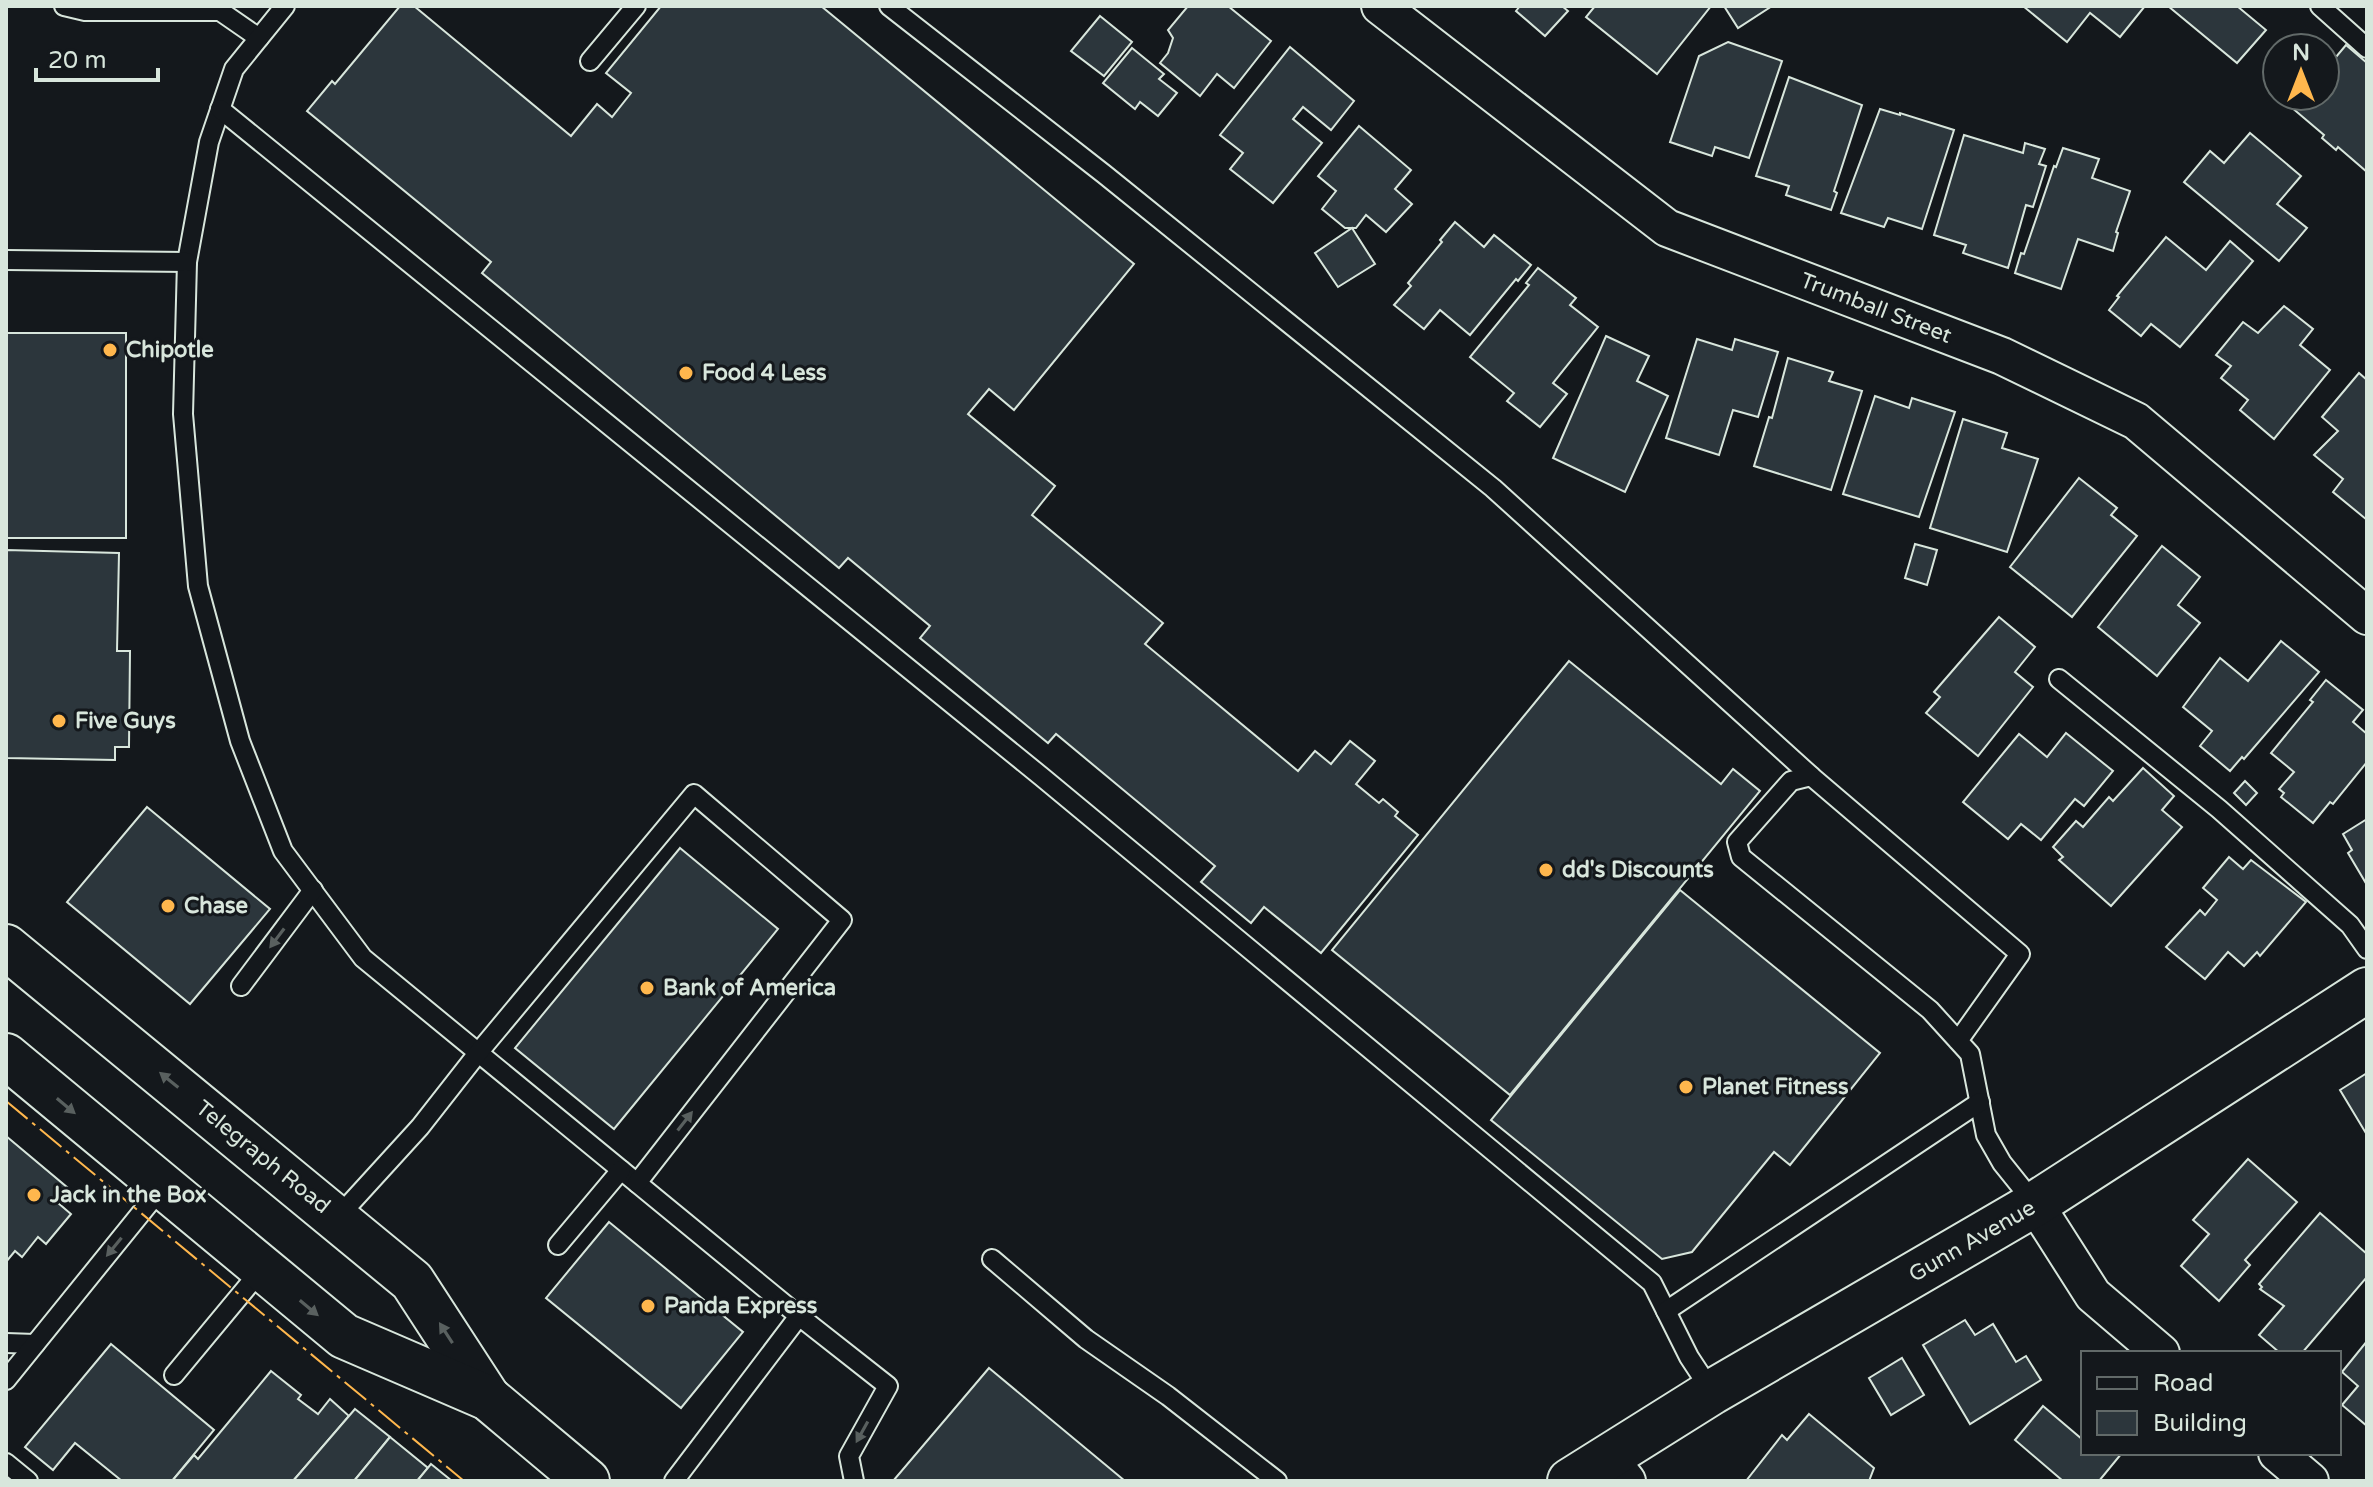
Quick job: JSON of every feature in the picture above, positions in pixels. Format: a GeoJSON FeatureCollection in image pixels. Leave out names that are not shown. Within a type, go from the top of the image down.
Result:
{"type":"FeatureCollection","features":[{"type":"Feature","properties":{"kind":"main road","name":"Telegraph Road"},"geometry":{"type":"LineString","coordinates":[[6,947],[412,1281],[488,1398]]}},
{"type":"Feature","properties":{"kind":"main road","name":"Gunn Avenue"},"geometry":{"type":"LineString","coordinates":[[1570,1481],[1618,1469],[1712,1392],[2035,1204],[2367,990]]}},
{"type":"Feature","properties":{"kind":"main road","name":"Telegraph Road"},"geometry":{"type":"LineString","coordinates":[[6,1056],[344,1336],[488,1398],[587,1481]]}},
{"type":"Feature","properties":{"kind":"street","name":"Trumball Street"},"geometry":{"type":"LineString","coordinates":[[1380,6],[1667,228],[2002,356],[2136,421],[2367,616]]}},
{"type":"Feature","properties":{"kind":"street"},"geometry":{"type":"LineString","coordinates":[[2035,1204],[2093,1295],[2159,1351]]}},
{"type":"Feature","properties":{"kind":"street"},"geometry":{"type":"LineString","coordinates":[[2279,1455],[2310,1481]]}},
{"type":"Feature","properties":{"kind":"lane"},"geometry":{"type":"LineString","coordinates":[[64,6],[85,11],[220,11],[259,38]]}},
{"type":"Feature","properties":{"kind":"lane"},"geometry":{"type":"LineString","coordinates":[[285,6],[234,69],[209,142],[187,262],[183,414],[198,586],[240,741],[283,851],[363,958],[888,1386],[849,1456],[854,1481]]}},
{"type":"Feature","properties":{"kind":"lane"},"geometry":{"type":"LineString","coordinates":[[590,61],[636,6]]}},
{"type":"Feature","properties":{"kind":"lane"},"geometry":{"type":"LineString","coordinates":[[889,6],[1104,174],[1493,488],[1811,776],[2020,954],[1958,1041]]}},
{"type":"Feature","properties":{"kind":"lane"},"geometry":{"type":"LineString","coordinates":[[2320,6],[2367,48]]}},
{"type":"Feature","properties":{"kind":"lane"},"geometry":{"type":"LineString","coordinates":[[220,109],[1042,777],[1652,1283],[1689,1357],[1712,1392]]}},
{"type":"Feature","properties":{"kind":"lane"},"geometry":{"type":"LineString","coordinates":[[6,260],[187,262]]}},
{"type":"Feature","properties":{"kind":"lane"},"geometry":{"type":"LineString","coordinates":[[2059,679],[2219,809],[2350,925],[2367,949]]}},
{"type":"Feature","properties":{"kind":"lane"},"geometry":{"type":"LineString","coordinates":[[1811,776],[1791,781],[1737,842],[1741,857],[1930,1010],[1970,1054],[1986,1135],[2002,1163],[2035,1204]]}},
{"type":"Feature","properties":{"kind":"lane"},"geometry":{"type":"LineString","coordinates":[[337,1218],[420,1127],[694,794],[842,920],[637,1183]]}},
{"type":"Feature","properties":{"kind":"lane"},"geometry":{"type":"LineString","coordinates":[[241,986],[313,890]]}},
{"type":"Feature","properties":{"kind":"lane"},"geometry":{"type":"LineString","coordinates":[[1666,1311],[1980,1102]]}},
{"type":"Feature","properties":{"kind":"lane"},"geometry":{"type":"LineString","coordinates":[[558,1245],[621,1170]]}},
{"type":"Feature","properties":{"kind":"lane"},"geometry":{"type":"LineString","coordinates":[[6,1380],[163,1186]]}},
{"type":"Feature","properties":{"kind":"lane"},"geometry":{"type":"LineString","coordinates":[[992,1259],[1086,1339],[1168,1396],[1277,1481]]}},
{"type":"Feature","properties":{"kind":"lane"},"geometry":{"type":"LineString","coordinates":[[174,1375],[262,1269]]}},
{"type":"Feature","properties":{"kind":"lane"},"geometry":{"type":"LineString","coordinates":[[674,1481],[799,1316]]}},
{"type":"Feature","properties":{"kind":"lane"},"geometry":{"type":"LineString","coordinates":[[6,1343],[35,1344]]}},
{"type":"Feature","properties":{"kind":"lane"},"geometry":{"type":"LineString","coordinates":[[6,1463],[28,1481]]}},
{"type":"Feature","properties":{"kind":"building"},"geometry":{"type":"Polygon","coordinates":[[[400,6],[414,6],[571,136],[597,104],[612,117],[631,93],[606,73],[661,6],[821,6],[1134,264],[1014,410],[989,389],[968,414],[1055,486],[1032,515],[1163,623],[1145,644],[1298,771],[1315,751],[1331,764],[1350,741],[1375,761],[1356,784],[1379,803],[1383,799],[1398,812],[1395,816],[1418,835],[1321,953],[1264,907],[1251,923],[1201,882],[1215,866],[1056,734],[1048,743],[920,638],[930,626],[848,558],[839,568],[482,273],[491,262],[307,111],[332,81],[335,84],[400,6]]]}},
{"type":"Feature","properties":{"kind":"building"},"geometry":{"type":"Polygon","coordinates":[[[1188,6],[1228,6],[1271,41],[1234,88],[1217,74],[1200,96],[1160,63],[1168,53],[1173,38],[1168,30],[1188,6]]]}},
{"type":"Feature","properties":{"kind":"building"},"geometry":{"type":"Polygon","coordinates":[[[1520,6],[1562,6],[1568,11],[1545,36],[1516,11],[1520,6]]]}},
{"type":"Feature","properties":{"kind":"building"},"geometry":{"type":"Polygon","coordinates":[[[1595,6],[1711,6],[1657,74],[1586,17],[1595,6]]]}},
{"type":"Feature","properties":{"kind":"building"},"geometry":{"type":"Polygon","coordinates":[[[1724,6],[1772,6],[1738,28],[1724,6]]]}},
{"type":"Feature","properties":{"kind":"building"},"geometry":{"type":"Polygon","coordinates":[[[2023,6],[2145,6],[2120,37],[2090,13],[2067,42],[2023,6]]]}},
{"type":"Feature","properties":{"kind":"building"},"geometry":{"type":"Polygon","coordinates":[[[2168,6],[2237,6],[2266,30],[2261,32],[2237,63],[2168,6]]]}},
{"type":"Feature","properties":{"kind":"building"},"geometry":{"type":"Polygon","coordinates":[[[1100,16],[1132,42],[1104,76],[1071,51],[1100,16]]]}},
{"type":"Feature","properties":{"kind":"building"},"geometry":{"type":"Polygon","coordinates":[[[1728,42],[1782,61],[1749,158],[1715,147],[1712,156],[1670,142],[1699,56],[1728,42]]]}},
{"type":"Feature","properties":{"kind":"building"},"geometry":{"type":"Polygon","coordinates":[[[2346,45],[2367,63],[2367,172],[2338,147],[2336,150],[2322,138],[2324,135],[2297,112],[2341,112],[2341,51],[2346,45]]]}},
{"type":"Feature","properties":{"kind":"building"},"geometry":{"type":"Polygon","coordinates":[[[1290,47],[1354,101],[1331,130],[1303,107],[1293,119],[1322,143],[1273,203],[1230,169],[1243,153],[1220,135],[1290,47]]]}},
{"type":"Feature","properties":{"kind":"building"},"geometry":{"type":"Polygon","coordinates":[[[1132,48],[1164,74],[1159,79],[1177,93],[1158,116],[1140,102],[1135,109],[1103,83],[1132,48]]]}},
{"type":"Feature","properties":{"kind":"building"},"geometry":{"type":"Polygon","coordinates":[[[1789,77],[1862,105],[1834,191],[1837,193],[1831,210],[1786,195],[1789,186],[1756,176],[1789,77]]]}},
{"type":"Feature","properties":{"kind":"building"},"geometry":{"type":"Polygon","coordinates":[[[1880,109],[1954,130],[1922,229],[1888,218],[1884,227],[1841,213],[1880,109]]]}},
{"type":"Feature","properties":{"kind":"building"},"geometry":{"type":"Polygon","coordinates":[[[1359,126],[1411,170],[1395,189],[1412,204],[1386,232],[1366,215],[1356,228],[1345,228],[1322,209],[1336,191],[1318,176],[1359,126]]]}},
{"type":"Feature","properties":{"kind":"building"},"geometry":{"type":"Polygon","coordinates":[[[2250,133],[2301,176],[2277,204],[2307,228],[2279,261],[2184,182],[2210,151],[2224,163],[2250,133]]]}},
{"type":"Feature","properties":{"kind":"building"},"geometry":{"type":"Polygon","coordinates":[[[1964,135],[2023,153],[2025,143],[2045,149],[2039,164],[2046,166],[2033,207],[2026,205],[2008,268],[1963,253],[1966,245],[1934,235],[1964,135]]]}},
{"type":"Feature","properties":{"kind":"building"},"geometry":{"type":"Polygon","coordinates":[[[2063,148],[2099,159],[2092,178],[2130,191],[2113,251],[2078,239],[2061,289],[2015,273],[2063,148]]]}},
{"type":"Feature","properties":{"kind":"building"},"geometry":{"type":"Polygon","coordinates":[[[1455,222],[1484,247],[1494,235],[1531,265],[1470,335],[1440,310],[1424,329],[1394,305],[1411,286],[1408,283],[1455,222]]]}},
{"type":"Feature","properties":{"kind":"building"},"geometry":{"type":"Polygon","coordinates":[[[1352,228],[1375,264],[1338,287],[1315,253],[1352,228]]]}},
{"type":"Feature","properties":{"kind":"building"},"geometry":{"type":"Polygon","coordinates":[[[2166,237],[2206,270],[2230,241],[2253,261],[2180,347],[2151,324],[2141,336],[2109,310],[2166,237]]]}},
{"type":"Feature","properties":{"kind":"building"},"geometry":{"type":"Polygon","coordinates":[[[1538,268],[1576,298],[1570,305],[1598,327],[1553,383],[1567,394],[1540,427],[1507,401],[1514,393],[1470,357],[1529,285],[1526,283],[1538,268]]]}},
{"type":"Feature","properties":{"kind":"building"},"geometry":{"type":"Polygon","coordinates":[[[2284,306],[2313,329],[2300,345],[2330,370],[2274,439],[2240,410],[2248,400],[2221,378],[2231,366],[2216,355],[2243,322],[2258,333],[2284,306]]]}},
{"type":"Feature","properties":{"kind":"building"},"geometry":{"type":"Polygon","coordinates":[[[6,333],[126,333],[126,538],[6,538],[6,333]]]}},
{"type":"Feature","properties":{"kind":"building"},"geometry":{"type":"Polygon","coordinates":[[[1606,336],[1649,356],[1637,381],[1668,396],[1625,492],[1553,458],[1606,336]]]}},
{"type":"Feature","properties":{"kind":"building"},"geometry":{"type":"Polygon","coordinates":[[[1697,339],[1732,350],[1735,339],[1778,352],[1758,417],[1733,410],[1719,455],[1666,438],[1697,339]]]}},
{"type":"Feature","properties":{"kind":"building"},"geometry":{"type":"Polygon","coordinates":[[[1788,358],[1833,372],[1829,381],[1862,391],[1831,490],[1754,466],[1769,417],[1772,418],[1788,358]]]}},
{"type":"Feature","properties":{"kind":"building"},"geometry":{"type":"Polygon","coordinates":[[[2359,373],[2367,380],[2367,520],[2333,492],[2343,479],[2314,455],[2338,431],[2322,417],[2359,373]]]}},
{"type":"Feature","properties":{"kind":"building"},"geometry":{"type":"Polygon","coordinates":[[[1875,396],[1909,408],[1912,398],[1955,412],[1919,517],[1843,494],[1875,396]]]}},
{"type":"Feature","properties":{"kind":"building"},"geometry":{"type":"Polygon","coordinates":[[[1963,419],[2007,433],[2002,448],[2038,459],[2007,552],[1930,528],[1963,419]]]}},
{"type":"Feature","properties":{"kind":"building"},"geometry":{"type":"Polygon","coordinates":[[[2079,478],[2117,508],[2111,515],[2137,536],[2072,617],[2010,567],[2079,478]]]}},
{"type":"Feature","properties":{"kind":"building"},"geometry":{"type":"Polygon","coordinates":[[[1915,544],[1937,550],[1927,585],[1905,578],[1915,544]]]}},
{"type":"Feature","properties":{"kind":"building"},"geometry":{"type":"Polygon","coordinates":[[[2162,546],[2200,577],[2178,605],[2200,623],[2157,676],[2098,627],[2162,546]]]}},
{"type":"Feature","properties":{"kind":"building"},"geometry":{"type":"Polygon","coordinates":[[[6,550],[119,553],[117,651],[130,651],[129,747],[115,747],[115,760],[6,758],[6,550]]]}},
{"type":"Feature","properties":{"kind":"building"},"geometry":{"type":"Polygon","coordinates":[[[1999,617],[2035,647],[2015,672],[2033,687],[1978,756],[1926,713],[1940,697],[1934,692],[1999,617]]]}},
{"type":"Feature","properties":{"kind":"building"},"geometry":{"type":"Polygon","coordinates":[[[2281,641],[2319,672],[2230,771],[2200,746],[2212,731],[2183,707],[2220,658],[2248,681],[2281,641]]]}},
{"type":"Feature","properties":{"kind":"building","name":"dd's Discounts"},"geometry":{"type":"Polygon","coordinates":[[[1569,661],[1721,784],[1733,769],[1760,791],[1510,1095],[1332,950],[1569,661]]]}},
{"type":"Feature","properties":{"kind":"building"},"geometry":{"type":"Polygon","coordinates":[[[2326,680],[2363,710],[2353,722],[2367,734],[2367,762],[2313,823],[2281,797],[2284,793],[2279,789],[2294,772],[2271,753],[2313,702],[2310,700],[2326,680]]]}},
{"type":"Feature","properties":{"kind":"building"},"geometry":{"type":"Polygon","coordinates":[[[2066,733],[2113,771],[2084,806],[2075,799],[2041,840],[2021,824],[2008,839],[1963,802],[2019,734],[2047,757],[2066,733]]]}},
{"type":"Feature","properties":{"kind":"building"},"geometry":{"type":"Polygon","coordinates":[[[2143,768],[2174,796],[2162,810],[2182,827],[2111,906],[2059,860],[2063,857],[2053,847],[2076,821],[2083,827],[2109,797],[2113,801],[2143,768]]]}},
{"type":"Feature","properties":{"kind":"building"},"geometry":{"type":"Polygon","coordinates":[[[2245,781],[2257,793],[2246,805],[2234,793],[2245,781]]]}},
{"type":"Feature","properties":{"kind":"building","name":"Chase"},"geometry":{"type":"Polygon","coordinates":[[[147,807],[270,909],[190,1004],[67,902],[147,807]]]}},
{"type":"Feature","properties":{"kind":"building"},"geometry":{"type":"Polygon","coordinates":[[[2367,819],[2367,885],[2348,853],[2352,850],[2343,834],[2367,819]]]}},
{"type":"Feature","properties":{"kind":"building","name":"Bank of America"},"geometry":{"type":"Polygon","coordinates":[[[680,848],[778,929],[614,1129],[515,1048],[680,848]]]}},
{"type":"Feature","properties":{"kind":"building"},"geometry":{"type":"Polygon","coordinates":[[[2229,857],[2243,869],[2251,860],[2306,902],[2260,956],[2257,952],[2244,966],[2228,952],[2205,979],[2166,947],[2200,910],[2205,915],[2217,900],[2203,888],[2229,857]]]}},
{"type":"Feature","properties":{"kind":"building","name":"Planet Fitness"},"geometry":{"type":"Polygon","coordinates":[[[1680,890],[1880,1053],[1790,1165],[1774,1152],[1692,1252],[1662,1259],[1491,1120],[1680,890]]]}},
{"type":"Feature","properties":{"kind":"building"},"geometry":{"type":"Polygon","coordinates":[[[2367,1073],[2367,1135],[2340,1090],[2367,1073]]]}},
{"type":"Feature","properties":{"kind":"building","name":"Jack in the Box"},"geometry":{"type":"Polygon","coordinates":[[[6,1136],[68,1188],[57,1202],[71,1214],[46,1244],[38,1237],[22,1257],[15,1251],[6,1262],[6,1136]]]}},
{"type":"Feature","properties":{"kind":"building"},"geometry":{"type":"Polygon","coordinates":[[[2248,1159],[2297,1202],[2245,1260],[2250,1265],[2219,1301],[2181,1266],[2209,1234],[2193,1220],[2248,1159]]]}},
{"type":"Feature","properties":{"kind":"building"},"geometry":{"type":"Polygon","coordinates":[[[2320,1213],[2367,1254],[2367,1277],[2304,1351],[2278,1351],[2259,1335],[2284,1306],[2260,1289],[2259,1284],[2320,1213]]]}},
{"type":"Feature","properties":{"kind":"building"},"geometry":{"type":"Polygon","coordinates":[[[609,1222],[743,1332],[681,1408],[546,1298],[609,1222]]]}},
{"type":"Feature","properties":{"kind":"building"},"geometry":{"type":"Polygon","coordinates":[[[1965,1320],[1975,1335],[1993,1324],[2016,1362],[2026,1356],[2041,1380],[1970,1424],[1923,1345],[1965,1320]]]}},
{"type":"Feature","properties":{"kind":"building"},"geometry":{"type":"Polygon","coordinates":[[[2367,1341],[2367,1426],[2342,1405],[2358,1386],[2342,1372],[2367,1341]]]}},
{"type":"Feature","properties":{"kind":"building"},"geometry":{"type":"Polygon","coordinates":[[[111,1344],[214,1430],[172,1481],[122,1481],[75,1443],[53,1470],[25,1447],[111,1344]]]}},
{"type":"Feature","properties":{"kind":"building"},"geometry":{"type":"Polygon","coordinates":[[[1902,1358],[1924,1395],[1891,1415],[1869,1378],[1902,1358]]]}},
{"type":"Feature","properties":{"kind":"building"},"geometry":{"type":"Polygon","coordinates":[[[989,1368],[1125,1481],[893,1481],[989,1368]]]}},
{"type":"Feature","properties":{"kind":"building"},"geometry":{"type":"Polygon","coordinates":[[[271,1371],[301,1395],[298,1399],[318,1414],[330,1399],[349,1416],[293,1481],[172,1481],[194,1455],[198,1459],[271,1371]]]}},
{"type":"Feature","properties":{"kind":"building"},"geometry":{"type":"Polygon","coordinates":[[[2043,1406],[2081,1438],[2081,1455],[2120,1455],[2099,1481],[2063,1481],[2015,1440],[2043,1406]]]}},
{"type":"Feature","properties":{"kind":"building"},"geometry":{"type":"Polygon","coordinates":[[[355,1409],[390,1437],[354,1481],[293,1481],[355,1409]]]}},
{"type":"Feature","properties":{"kind":"building"},"geometry":{"type":"Polygon","coordinates":[[[1809,1414],[1874,1468],[1869,1481],[1746,1481],[1782,1435],[1787,1440],[1809,1414]]]}},
{"type":"Feature","properties":{"kind":"building"},"geometry":{"type":"Polygon","coordinates":[[[390,1437],[428,1468],[417,1481],[354,1481],[390,1437]]]}},
{"type":"Feature","properties":{"kind":"building"},"geometry":{"type":"Polygon","coordinates":[[[431,1464],[452,1481],[417,1481],[431,1464]]]}},
{"type":"Feature","properties":{"kind":"power"},"geometry":{"type":"LineString","coordinates":[[6,1101],[464,1481]]}},
{"type":"Feature","properties":{"kind":"place","name":"Chipotle"},"geometry":{"type":"Point","coordinates":[110,350]}},
{"type":"Feature","properties":{"kind":"place","name":"Food 4 Less"},"geometry":{"type":"Point","coordinates":[686,373]}},
{"type":"Feature","properties":{"kind":"place","name":"Five Guys"},"geometry":{"type":"Point","coordinates":[59,721]}},
{"type":"Feature","properties":{"kind":"place","name":"dd's Discounts"},"geometry":{"type":"Point","coordinates":[1546,870]}},
{"type":"Feature","properties":{"kind":"place","name":"Chase"},"geometry":{"type":"Point","coordinates":[168,906]}},
{"type":"Feature","properties":{"kind":"place","name":"Bank of America"},"geometry":{"type":"Point","coordinates":[647,988]}},
{"type":"Feature","properties":{"kind":"place","name":"Planet Fitness"},"geometry":{"type":"Point","coordinates":[1686,1087]}},
{"type":"Feature","properties":{"kind":"place","name":"Jack in the Box"},"geometry":{"type":"Point","coordinates":[34,1195]}},
{"type":"Feature","properties":{"kind":"place","name":"Panda Express"},"geometry":{"type":"Point","coordinates":[648,1306]}}]}
